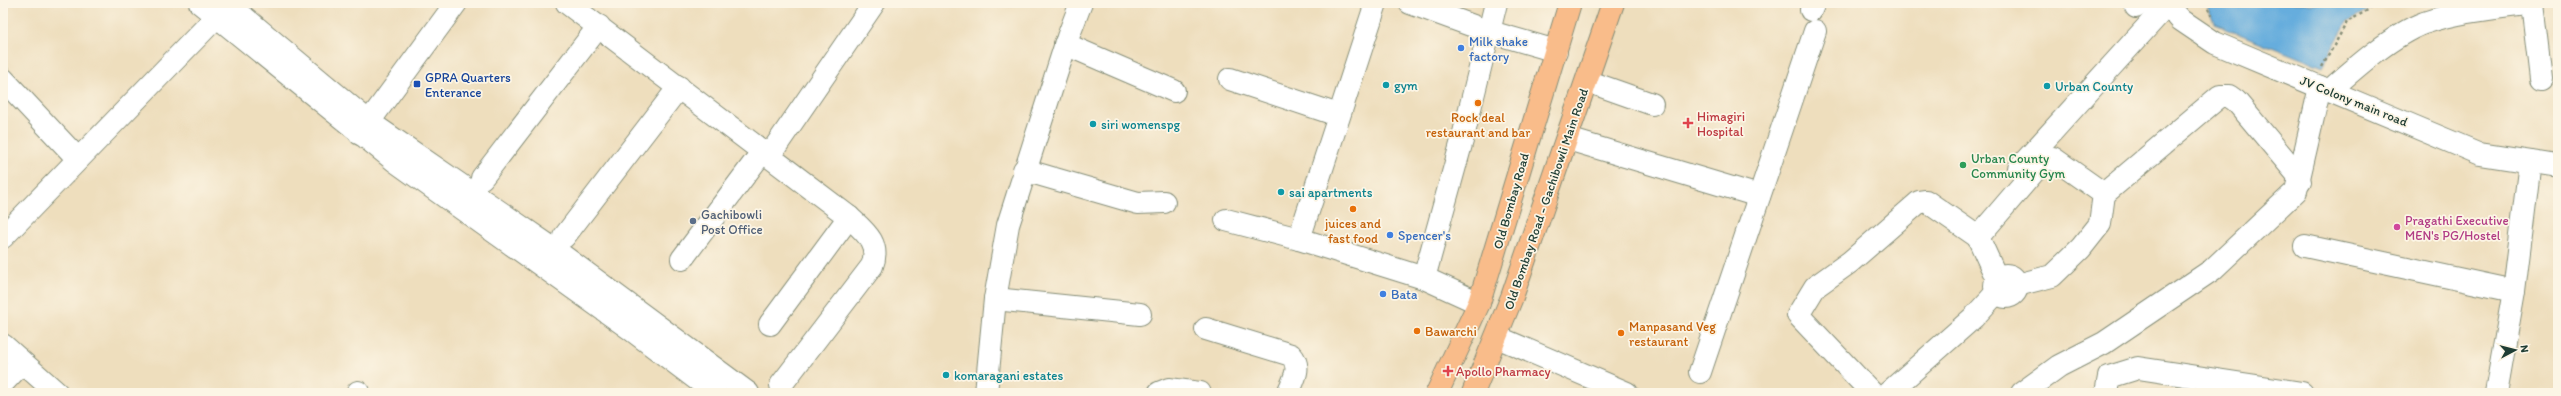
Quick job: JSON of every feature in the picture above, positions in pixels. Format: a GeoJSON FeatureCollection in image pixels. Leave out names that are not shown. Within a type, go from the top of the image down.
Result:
{"type":"FeatureCollection","features":[{"type":"Feature","properties":{"kind":"main road","name":"Old Bombay Road"},"geometry":{"type":"LineString","coordinates":[[1437,393],[1479,303],[1570,3]]}},
{"type":"Feature","properties":{"kind":"main road","name":"Old Bombay Road - Gachibowli Main Road"},"geometry":{"type":"LineString","coordinates":[[1473,393],[1497,337],[1568,139],[1613,3]]}},
{"type":"Feature","properties":{"kind":"street"},"geometry":{"type":"LineString","coordinates":[[200,3],[224,9],[365,128],[555,250],[748,393]]}},
{"type":"Feature","properties":{"kind":"street"},"geometry":{"type":"LineString","coordinates":[[365,128],[456,3]]}},
{"type":"Feature","properties":{"kind":"street"},"geometry":{"type":"LineString","coordinates":[[567,3],[849,217],[872,239],[875,258],[872,266],[781,385]]}},
{"type":"Feature","properties":{"kind":"street"},"geometry":{"type":"LineString","coordinates":[[682,259],[766,154],[874,3]]}},
{"type":"Feature","properties":{"kind":"street"},"geometry":{"type":"LineString","coordinates":[[986,393],[995,299],[1008,225],[1024,170],[1065,44],[1081,3]]}},
{"type":"Feature","properties":{"kind":"street"},"geometry":{"type":"LineString","coordinates":[[1299,239],[1338,115],[1376,3]]}},
{"type":"Feature","properties":{"kind":"street"},"geometry":{"type":"LineString","coordinates":[[1410,3],[1487,31],[1556,51]]}},
{"type":"Feature","properties":{"kind":"street"},"geometry":{"type":"LineString","coordinates":[[1424,278],[1463,138],[1487,31],[1496,3]]}},
{"type":"Feature","properties":{"kind":"street"},"geometry":{"type":"LineString","coordinates":[[2022,393],[2059,366],[2104,343],[2212,270],[2296,191],[2300,182],[2324,89],[2374,52],[2423,24],[2476,11],[2533,3],[2541,79]]}},
{"type":"Feature","properties":{"kind":"street"},"geometry":{"type":"LineString","coordinates":[[3,237],[224,9]]}},
{"type":"Feature","properties":{"kind":"street"},"geometry":{"type":"LineString","coordinates":[[2006,183],[2162,9]]}},
{"type":"Feature","properties":{"kind":"street","name":"JV Colony main road"},"geometry":{"type":"LineString","coordinates":[[2162,9],[2215,43],[2480,154],[2558,166]]}},
{"type":"Feature","properties":{"kind":"street"},"geometry":{"type":"LineString","coordinates":[[1700,372],[1759,196],[1813,15]]}},
{"type":"Feature","properties":{"kind":"street"},"geometry":{"type":"LineString","coordinates":[[482,178],[599,26]]}},
{"type":"Feature","properties":{"kind":"street"},"geometry":{"type":"LineString","coordinates":[[1065,44],[1174,91]]}},
{"type":"Feature","properties":{"kind":"street"},"geometry":{"type":"LineString","coordinates":[[1230,79],[1338,115]]}},
{"type":"Feature","properties":{"kind":"street"},"geometry":{"type":"LineString","coordinates":[[3,80],[78,159]]}},
{"type":"Feature","properties":{"kind":"street"},"geometry":{"type":"LineString","coordinates":[[1587,81],[1652,104]]}},
{"type":"Feature","properties":{"kind":"street"},"geometry":{"type":"LineString","coordinates":[[564,238],[679,87]]}},
{"type":"Feature","properties":{"kind":"street"},"geometry":{"type":"LineString","coordinates":[[1888,393],[1974,317],[2004,285],[2052,276],[2081,248],[2100,224],[2104,194],[2220,96],[2229,96],[2236,101],[2297,174],[2300,182]]}},
{"type":"Feature","properties":{"kind":"street"},"geometry":{"type":"LineString","coordinates":[[365,128],[395,161],[629,328],[715,393]]}},
{"type":"Feature","properties":{"kind":"street"},"geometry":{"type":"LineString","coordinates":[[1568,139],[1759,196]]}},
{"type":"Feature","properties":{"kind":"street"},"geometry":{"type":"LineString","coordinates":[[1978,237],[2044,160],[2053,158],[2104,194]]}},
{"type":"Feature","properties":{"kind":"street"},"geometry":{"type":"LineString","coordinates":[[2496,393],[2514,291],[2530,162]]}},
{"type":"Feature","properties":{"kind":"street"},"geometry":{"type":"LineString","coordinates":[[1024,170],[1138,203],[1164,202]]}},
{"type":"Feature","properties":{"kind":"street"},"geometry":{"type":"LineString","coordinates":[[1872,393],[1798,315],[1815,287],[1850,262],[1919,202],[1926,201],[1978,237],[2004,285]]}},
{"type":"Feature","properties":{"kind":"street"},"geometry":{"type":"LineString","coordinates":[[770,324],[849,217]]}},
{"type":"Feature","properties":{"kind":"street"},"geometry":{"type":"LineString","coordinates":[[1226,220],[1299,239],[1424,278],[1479,303]]}},
{"type":"Feature","properties":{"kind":"street"},"geometry":{"type":"LineString","coordinates":[[2305,246],[2514,291]]}},
{"type":"Feature","properties":{"kind":"street"},"geometry":{"type":"LineString","coordinates":[[995,299],[1140,314]]}},
{"type":"Feature","properties":{"kind":"street"},"geometry":{"type":"LineString","coordinates":[[1206,329],[1291,355],[1297,361],[1297,370],[1288,393]]}},
{"type":"Feature","properties":{"kind":"street"},"geometry":{"type":"LineString","coordinates":[[1497,337],[1627,393]]}},
{"type":"Feature","properties":{"kind":"street"},"geometry":{"type":"LineString","coordinates":[[3,346],[57,393]]}},
{"type":"Feature","properties":{"kind":"street"},"geometry":{"type":"LineString","coordinates":[[3,383],[22,363]]}},
{"type":"Feature","properties":{"kind":"street"},"geometry":{"type":"LineString","coordinates":[[2106,393],[2109,377],[2138,368],[2302,393]]}},
{"type":"Feature","properties":{"kind":"street"},"geometry":{"type":"LineString","coordinates":[[1159,393],[1169,389],[1200,393]]}},
{"type":"Feature","properties":{"kind":"path"},"geometry":{"type":"LineString","coordinates":[[2208,3],[2214,24]]}},
{"type":"Feature","properties":{"kind":"path"},"geometry":{"type":"LineString","coordinates":[[2315,64],[2322,67],[2347,22],[2380,3]]}},
{"type":"Feature","properties":{"kind":"water"},"geometry":{"type":"Polygon","coordinates":[[[2207,3],[2380,3],[2347,22],[2322,67],[2214,24],[2207,3]]]}},
{"type":"Feature","properties":{"kind":"place","name":"Milk shake factory"},"geometry":{"type":"Point","coordinates":[1461,48]}},
{"type":"Feature","properties":{"kind":"place","name":"GPRA Quarters Enterance"},"geometry":{"type":"Point","coordinates":[417,84]}},
{"type":"Feature","properties":{"kind":"place","name":"gym"},"geometry":{"type":"Point","coordinates":[1386,85]}},
{"type":"Feature","properties":{"kind":"place","name":"Urban County"},"geometry":{"type":"Point","coordinates":[2047,86]}},
{"type":"Feature","properties":{"kind":"place","name":"Rock deal restaurant and bar"},"geometry":{"type":"Point","coordinates":[1478,103]}},
{"type":"Feature","properties":{"kind":"place","name":"Himagiri Hospital"},"geometry":{"type":"Point","coordinates":[1688,123]}},
{"type":"Feature","properties":{"kind":"place","name":"siri womenspg"},"geometry":{"type":"Point","coordinates":[1093,124]}},
{"type":"Feature","properties":{"kind":"place","name":"Urban County Community Gym"},"geometry":{"type":"Point","coordinates":[1963,165]}},
{"type":"Feature","properties":{"kind":"place","name":"sai apartments"},"geometry":{"type":"Point","coordinates":[1281,192]}},
{"type":"Feature","properties":{"kind":"place","name":"juices and fast food"},"geometry":{"type":"Point","coordinates":[1353,209]}},
{"type":"Feature","properties":{"kind":"place","name":"Gachibowli Post Office"},"geometry":{"type":"Point","coordinates":[693,221]}},
{"type":"Feature","properties":{"kind":"place","name":"Pragathi Executive MEN's PG/Hostel"},"geometry":{"type":"Point","coordinates":[2397,227]}},
{"type":"Feature","properties":{"kind":"place","name":"Spencer's"},"geometry":{"type":"Point","coordinates":[1390,235]}},
{"type":"Feature","properties":{"kind":"place","name":"Bata"},"geometry":{"type":"Point","coordinates":[1383,294]}},
{"type":"Feature","properties":{"kind":"place","name":"Bawarchi"},"geometry":{"type":"Point","coordinates":[1417,331]}},
{"type":"Feature","properties":{"kind":"place","name":"Manpasand Veg restaurant"},"geometry":{"type":"Point","coordinates":[1621,333]}},
{"type":"Feature","properties":{"kind":"place","name":"Apollo Pharmacy"},"geometry":{"type":"Point","coordinates":[1448,371]}},
{"type":"Feature","properties":{"kind":"place","name":"komaragani estates"},"geometry":{"type":"Point","coordinates":[946,375]}}]}
